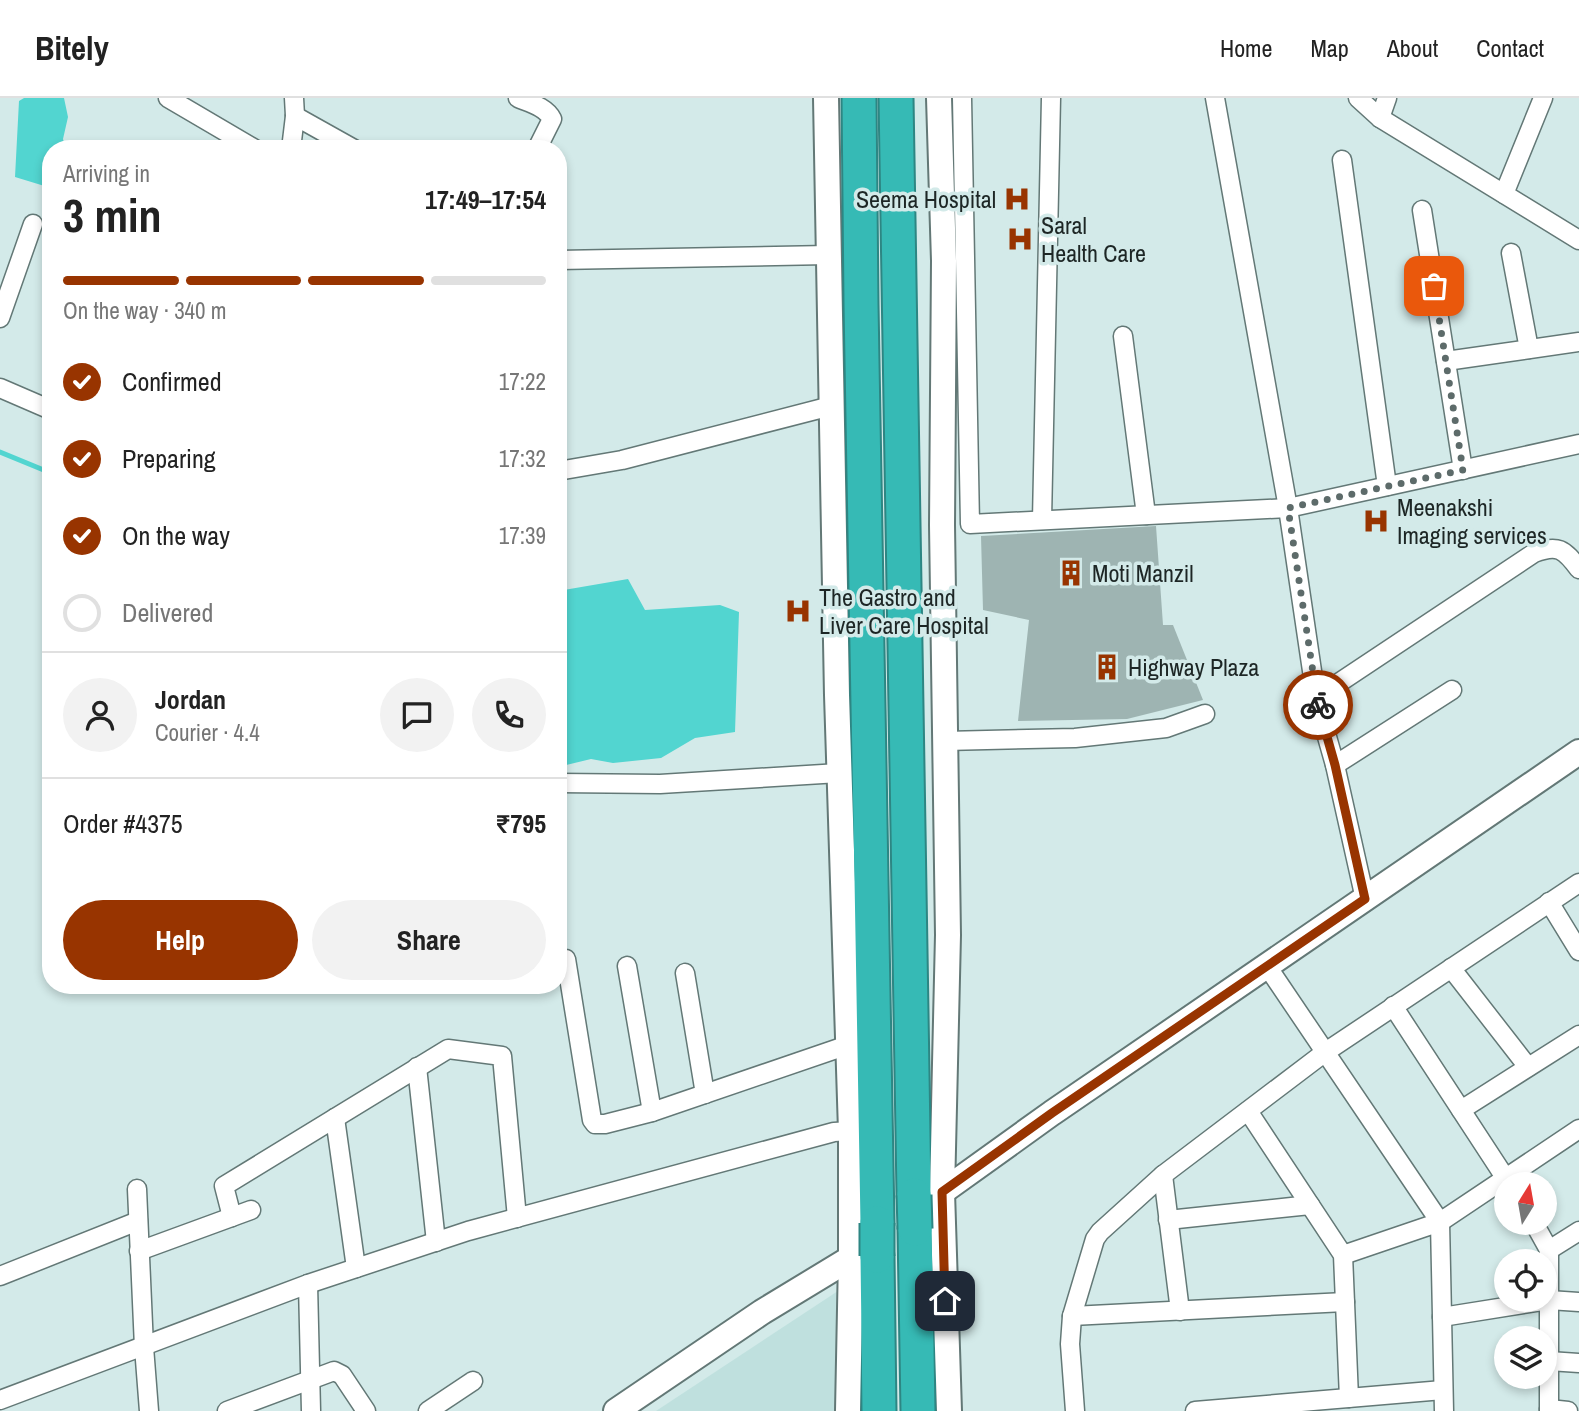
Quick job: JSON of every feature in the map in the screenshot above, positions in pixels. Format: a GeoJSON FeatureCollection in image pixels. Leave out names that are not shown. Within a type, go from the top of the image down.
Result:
{"type":"FeatureCollection","features":[{"type":"Feature","properties":{"kind":"highway"},"geometry":{"type":"LineString","coordinates":[[859,98],[860,304],[877,1223],[864,1257],[879,1411]]}},
{"type":"Feature","properties":{"kind":"highway"},"geometry":{"type":"LineString","coordinates":[[896,98],[928,1194],[915,1229],[918,1411]]}},
{"type":"Feature","properties":{"kind":"street"},"geometry":{"type":"LineString","coordinates":[[168,98],[239,140]]}},
{"type":"Feature","properties":{"kind":"street"},"geometry":{"type":"LineString","coordinates":[[518,98],[542,108],[552,119],[542,140]]}},
{"type":"Feature","properties":{"kind":"street"},"geometry":{"type":"LineString","coordinates":[[826,98],[839,773],[851,1131],[864,1257],[848,1411]]}},
{"type":"Feature","properties":{"kind":"street"},"geometry":{"type":"LineString","coordinates":[[939,98],[944,261],[942,525],[948,935],[928,1194],[949,1411]]}},
{"type":"Feature","properties":{"kind":"street"},"geometry":{"type":"LineString","coordinates":[[962,98],[970,524],[1288,508],[1579,444]]}},
{"type":"Feature","properties":{"kind":"street"},"geometry":{"type":"LineString","coordinates":[[1042,520],[1051,98]]}},
{"type":"Feature","properties":{"kind":"street"},"geometry":{"type":"LineString","coordinates":[[1215,98],[1288,508],[1316,698],[1335,765],[1365,899]]}},
{"type":"Feature","properties":{"kind":"street"},"geometry":{"type":"LineString","coordinates":[[1358,98],[1380,118],[1579,240]]}},
{"type":"Feature","properties":{"kind":"street"},"geometry":{"type":"LineString","coordinates":[[1380,118],[1387,98]]}},
{"type":"Feature","properties":{"kind":"street"},"geometry":{"type":"LineString","coordinates":[[1504,194],[1543,98]]}},
{"type":"Feature","properties":{"kind":"street"},"geometry":{"type":"LineString","coordinates":[[291,140],[295,107],[341,140]]}},
{"type":"Feature","properties":{"kind":"street"},"geometry":{"type":"LineString","coordinates":[[1342,160],[1387,486]]}},
{"type":"Feature","properties":{"kind":"street"},"geometry":{"type":"LineString","coordinates":[[1422,210],[1463,470]]}},
{"type":"Feature","properties":{"kind":"street"},"geometry":{"type":"LineString","coordinates":[[0,318],[33,224]]}},
{"type":"Feature","properties":{"kind":"street"},"geometry":{"type":"LineString","coordinates":[[1511,253],[1529,349]]}},
{"type":"Feature","properties":{"kind":"street"},"geometry":{"type":"LineString","coordinates":[[567,260],[828,255]]}},
{"type":"Feature","properties":{"kind":"street"},"geometry":{"type":"LineString","coordinates":[[1123,336],[1146,515]]}},
{"type":"Feature","properties":{"kind":"street"},"geometry":{"type":"LineString","coordinates":[[1446,361],[1579,342]]}},
{"type":"Feature","properties":{"kind":"street"},"geometry":{"type":"LineString","coordinates":[[0,388],[42,406]]}},
{"type":"Feature","properties":{"kind":"street"},"geometry":{"type":"LineString","coordinates":[[567,469],[622,460],[831,406]]}},
{"type":"Feature","properties":{"kind":"street"},"geometry":{"type":"LineString","coordinates":[[1316,698],[1534,553],[1549,547],[1561,550],[1579,569]]}},
{"type":"Feature","properties":{"kind":"street"},"geometry":{"type":"LineString","coordinates":[[1335,765],[1452,690]]}},
{"type":"Feature","properties":{"kind":"street"},"geometry":{"type":"LineString","coordinates":[[945,741],[1074,738],[1166,728],[1205,714]]}},
{"type":"Feature","properties":{"kind":"street"},"geometry":{"type":"LineString","coordinates":[[928,1194],[1052,1113],[1365,899],[1577,760]]}},
{"type":"Feature","properties":{"kind":"street"},"geometry":{"type":"LineString","coordinates":[[567,783],[660,784],[839,773]]}},
{"type":"Feature","properties":{"kind":"street"},"geometry":{"type":"LineString","coordinates":[[1075,1411],[1070,1344],[1072,1316],[1095,1239],[1163,1175],[1324,1053],[1579,883]]}},
{"type":"Feature","properties":{"kind":"street"},"geometry":{"type":"LineString","coordinates":[[1549,902],[1579,951]]}},
{"type":"Feature","properties":{"kind":"street"},"geometry":{"type":"LineString","coordinates":[[567,965],[592,1120],[595,1124],[652,1112],[848,1045]]}},
{"type":"Feature","properties":{"kind":"street"},"geometry":{"type":"LineString","coordinates":[[627,966],[652,1112]]}},
{"type":"Feature","properties":{"kind":"street"},"geometry":{"type":"LineString","coordinates":[[1266,966],[1440,1222],[1444,1411]]}},
{"type":"Feature","properties":{"kind":"street"},"geometry":{"type":"LineString","coordinates":[[1451,968],[1528,1067]]}},
{"type":"Feature","properties":{"kind":"street"},"geometry":{"type":"LineString","coordinates":[[685,973],[705,1094]]}},
{"type":"Feature","properties":{"kind":"street"},"geometry":{"type":"LineString","coordinates":[[1393,1006],[1502,1172]]}},
{"type":"Feature","properties":{"kind":"street"},"geometry":{"type":"LineString","coordinates":[[1461,1110],[1579,1035]]}},
{"type":"Feature","properties":{"kind":"street"},"geometry":{"type":"LineString","coordinates":[[232,1217],[224,1186],[448,1049],[502,1056],[517,1218]]}},
{"type":"Feature","properties":{"kind":"street"},"geometry":{"type":"LineString","coordinates":[[416,1067],[436,1241]]}},
{"type":"Feature","properties":{"kind":"street"},"geometry":{"type":"LineString","coordinates":[[1248,1111],[1343,1255],[1349,1398]]}},
{"type":"Feature","properties":{"kind":"street"},"geometry":{"type":"LineString","coordinates":[[335,1118],[356,1268]]}},
{"type":"Feature","properties":{"kind":"street"},"geometry":{"type":"LineString","coordinates":[[1520,1172],[1579,1129]]}},
{"type":"Feature","properties":{"kind":"street"},"geometry":{"type":"LineString","coordinates":[[0,1400],[308,1284],[436,1241],[834,1132],[851,1131]]}},
{"type":"Feature","properties":{"kind":"street"},"geometry":{"type":"LineString","coordinates":[[1163,1175],[1180,1311]]}},
{"type":"Feature","properties":{"kind":"street"},"geometry":{"type":"LineString","coordinates":[[137,1189],[149,1411]]}},
{"type":"Feature","properties":{"kind":"street"},"geometry":{"type":"LineString","coordinates":[[1343,1255],[1440,1222],[1494,1189]]}},
{"type":"Feature","properties":{"kind":"street"},"geometry":{"type":"LineString","coordinates":[[1168,1220],[1310,1205]]}},
{"type":"Feature","properties":{"kind":"street"},"geometry":{"type":"LineString","coordinates":[[139,1251],[251,1210]]}},
{"type":"Feature","properties":{"kind":"street"},"geometry":{"type":"LineString","coordinates":[[0,1276],[138,1222]]}},
{"type":"Feature","properties":{"kind":"street"},"geometry":{"type":"LineString","coordinates":[[1551,1249],[1579,1231]]}},
{"type":"Feature","properties":{"kind":"street"},"geometry":{"type":"LineString","coordinates":[[616,1411],[762,1311],[864,1257]]}},
{"type":"Feature","properties":{"kind":"street"},"geometry":{"type":"LineString","coordinates":[[308,1284],[311,1411]]}},
{"type":"Feature","properties":{"kind":"street"},"geometry":{"type":"LineString","coordinates":[[1557,1301],[1579,1302]]}},
{"type":"Feature","properties":{"kind":"street"},"geometry":{"type":"LineString","coordinates":[[1072,1316],[1345,1302]]}},
{"type":"Feature","properties":{"kind":"street"},"geometry":{"type":"LineString","coordinates":[[1442,1317],[1494,1309]]}},
{"type":"Feature","properties":{"kind":"street"},"geometry":{"type":"LineString","coordinates":[[1557,1362],[1579,1363]]}},
{"type":"Feature","properties":{"kind":"street"},"geometry":{"type":"LineString","coordinates":[[227,1411],[330,1372],[340,1373],[366,1411]]}},
{"type":"Feature","properties":{"kind":"street"},"geometry":{"type":"LineString","coordinates":[[428,1411],[473,1381]]}},
{"type":"Feature","properties":{"kind":"street"},"geometry":{"type":"LineString","coordinates":[[1549,1389],[1549,1410],[1568,1411]]}},
{"type":"Feature","properties":{"kind":"street"},"geometry":{"type":"LineString","coordinates":[[1195,1411],[1443,1391]]}},
{"type":"Feature","properties":{"kind":"shaded area"},"geometry":{"type":"Polygon","coordinates":[[[841,1289],[841,1411],[656,1411],[841,1289]]]}},
{"type":"Feature","properties":{"kind":"water"},"geometry":{"type":"Polygon","coordinates":[[[24,98],[64,98],[68,117],[63,140],[42,140],[42,185],[15,177],[19,101],[24,98]]]}},
{"type":"Feature","properties":{"kind":"water"},"geometry":{"type":"Polygon","coordinates":[[[628,579],[645,610],[720,605],[739,612],[735,732],[695,738],[661,758],[613,763],[591,759],[567,765],[567,589],[628,579]]]}},
{"type":"Feature","properties":{"kind":"building"},"geometry":{"type":"Polygon","coordinates":[[[1156,526],[1163,625],[1173,625],[1203,700],[1127,719],[1018,721],[1029,620],[983,610],[981,536],[1156,526]]]}},
{"type":"Feature","properties":{"kind":"waterway"},"geometry":{"type":"LineString","coordinates":[[0,452],[42,469]]}},
{"type":"Feature","properties":{"kind":"way so far"},"geometry":{"type":"LineString","coordinates":[[1318,705],[1288,508],[1463,470],[1434,286]]}},
{"type":"Feature","properties":{"kind":"place","name":"Seema Hospital"},"geometry":{"type":"Point","coordinates":[1017,199]}},
{"type":"Feature","properties":{"kind":"place","name":"Saral Health Care"},"geometry":{"type":"Point","coordinates":[1020,239]}},
{"type":"Feature","properties":{"kind":"place","name":"Meenakshi Imaging services"},"geometry":{"type":"Point","coordinates":[1376,521]}},
{"type":"Feature","properties":{"kind":"place","name":"Moti Manzil"},"geometry":{"type":"Point","coordinates":[1071,573]}},
{"type":"Feature","properties":{"kind":"place","name":"The Gastro and Liver Care Hospital"},"geometry":{"type":"Point","coordinates":[798,611]}},
{"type":"Feature","properties":{"kind":"place","name":"Highway Plaza"},"geometry":{"type":"Point","coordinates":[1107,667]}},
{"type":"Feature","properties":{"kind":"route"},"geometry":{"type":"LineString","coordinates":[[945,1301],[942,1192],[1052,1113],[1365,899],[1335,765],[1318,705]]}}]}
